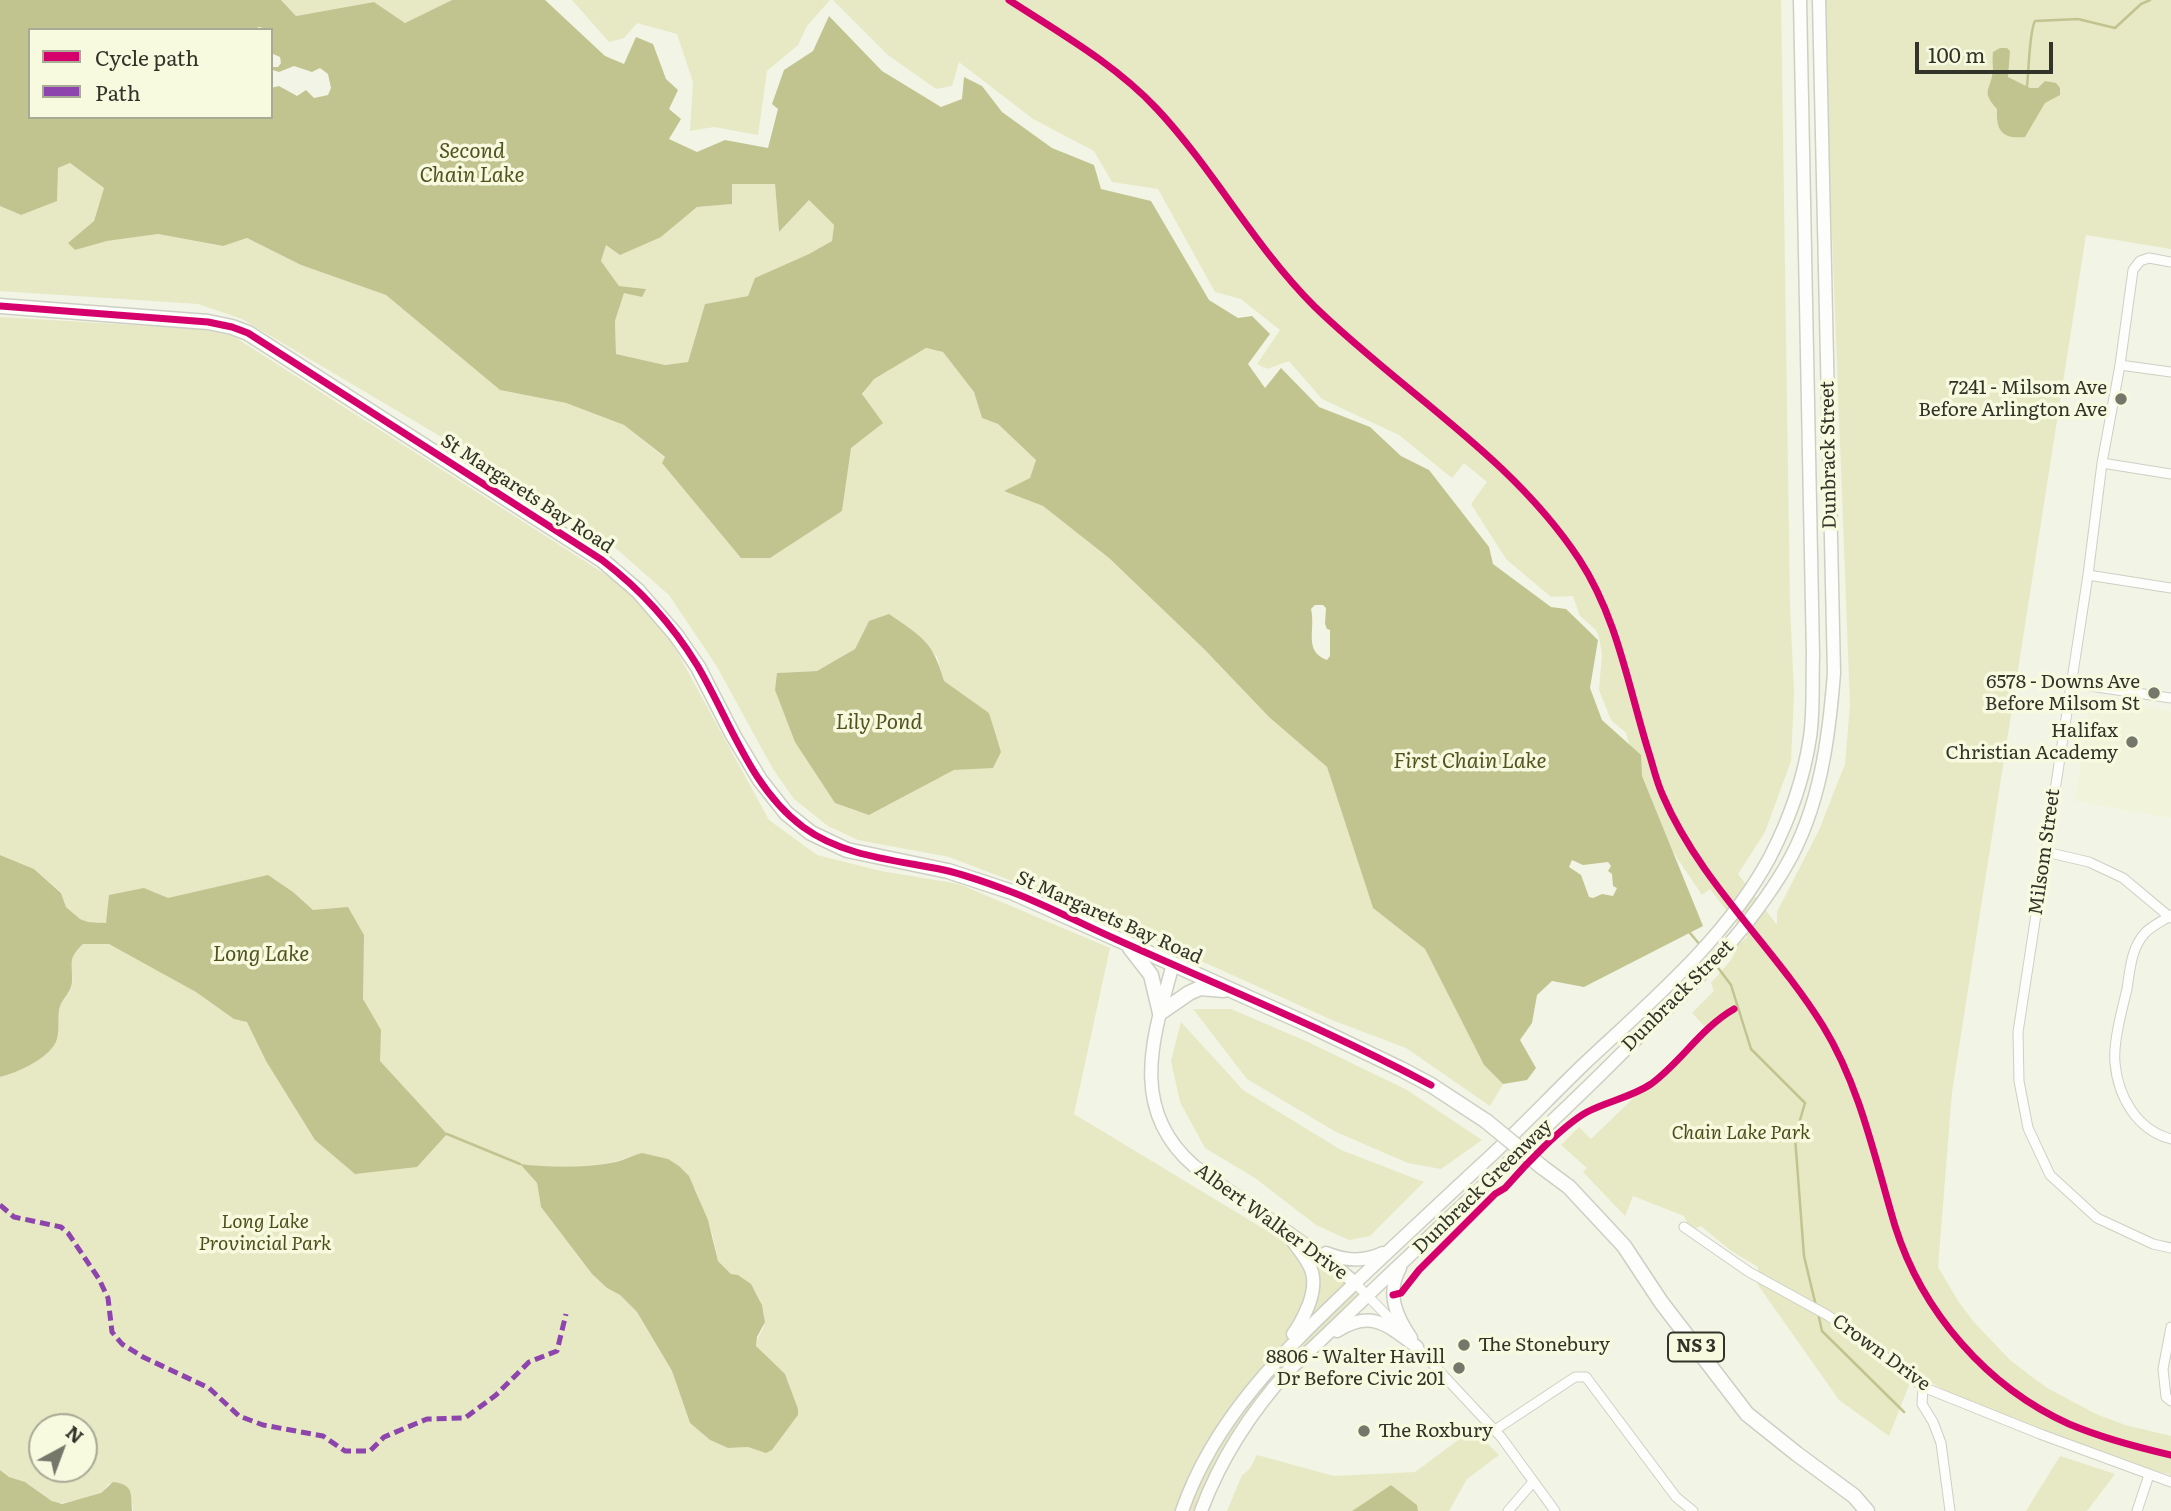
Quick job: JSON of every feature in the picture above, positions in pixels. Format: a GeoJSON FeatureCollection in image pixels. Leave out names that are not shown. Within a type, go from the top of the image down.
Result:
{"type":"FeatureCollection","features":[{"type":"Feature","properties":{"kind":"main road","name":"Dunbrack Street"},"geometry":{"type":"LineString","coordinates":[[1182,1511],[1197,1475],[1222,1429],[1242,1401],[1279,1359],[1389,1249],[1483,1163],[1666,985],[1723,926],[1744,899],[1770,855],[1793,803],[1810,736],[1813,641],[1800,0]]}},
{"type":"Feature","properties":{"kind":"main road","name":"Dunbrack Street"},"geometry":{"type":"LineString","coordinates":[[1201,1511],[1225,1457],[1253,1412],[1288,1371],[1530,1144],[1735,938],[1755,914],[1786,867],[1802,835],[1815,797],[1830,725],[1834,673],[1819,0]]}},
{"type":"Feature","properties":{"kind":"main road","name":"St Margarets Bay Road"},"geometry":{"type":"LineString","coordinates":[[0,306],[208,322],[248,333],[595,555],[624,578],[652,605],[688,650],[760,780],[781,807],[825,841],[847,850],[948,871],[1012,892],[1231,989],[1431,1085],[1486,1121],[1569,1187],[1625,1247],[1661,1302],[1747,1414],[1854,1496],[1867,1511]]}},
{"type":"Feature","properties":{"kind":"main road"},"geometry":{"type":"LineString","coordinates":[[1120,942],[1136,953],[1151,975],[1160,1013],[1200,988],[1213,991],[1231,989]]}},
{"type":"Feature","properties":{"kind":"main road","name":"Albert Walker Drive"},"geometry":{"type":"LineString","coordinates":[[1173,964],[1152,1041],[1150,1071],[1155,1100],[1168,1135],[1194,1166],[1334,1265],[1355,1283]]}},
{"type":"Feature","properties":{"kind":"main road"},"geometry":{"type":"LineString","coordinates":[[1283,1229],[1339,1258],[1367,1259],[1389,1249]]}},
{"type":"Feature","properties":{"kind":"main road"},"geometry":{"type":"LineString","coordinates":[[1279,1359],[1301,1324],[1315,1286],[1308,1263],[1283,1229]]}},
{"type":"Feature","properties":{"kind":"main road"},"geometry":{"type":"LineString","coordinates":[[1406,1258],[1397,1273],[1393,1299],[1398,1319],[1417,1347]]}},
{"type":"Feature","properties":{"kind":"main road"},"geometry":{"type":"LineString","coordinates":[[1319,1343],[1346,1325],[1366,1319],[1389,1327],[1417,1347]]}},
{"type":"Feature","properties":{"kind":"street","name":"Milsom Street"},"geometry":{"type":"LineString","coordinates":[[2171,262],[2148,258],[2140,261],[2133,270],[2018,1032],[2019,1081],[2028,1128],[2050,1175],[2097,1219],[2153,1244],[2171,1248]]}},
{"type":"Feature","properties":{"kind":"street"},"geometry":{"type":"LineString","coordinates":[[2120,365],[2171,372]]}},
{"type":"Feature","properties":{"kind":"street"},"geometry":{"type":"LineString","coordinates":[[2102,463],[2171,474]]}},
{"type":"Feature","properties":{"kind":"street"},"geometry":{"type":"LineString","coordinates":[[2088,575],[2171,588]]}},
{"type":"Feature","properties":{"kind":"street"},"geometry":{"type":"LineString","coordinates":[[2070,683],[2171,698]]}},
{"type":"Feature","properties":{"kind":"street"},"geometry":{"type":"LineString","coordinates":[[2046,852],[2089,862],[2123,878],[2171,917],[2145,933],[2135,949],[2114,1061],[2119,1086],[2129,1108],[2141,1123],[2160,1136],[2171,1139]]}},
{"type":"Feature","properties":{"kind":"street","name":"Crown Drive"},"geometry":{"type":"LineString","coordinates":[[1684,1227],[1749,1272],[1827,1315],[1923,1387],[2171,1482]]}},
{"type":"Feature","properties":{"kind":"street"},"geometry":{"type":"LineString","coordinates":[[1355,1283],[1495,1430],[1555,1511]]}},
{"type":"Feature","properties":{"kind":"street"},"geometry":{"type":"LineString","coordinates":[[2171,1327],[2163,1369],[2166,1397],[2171,1401]]}},
{"type":"Feature","properties":{"kind":"street"},"geometry":{"type":"LineString","coordinates":[[1495,1430],[1575,1377],[1586,1377],[1676,1497],[1693,1511]]}},
{"type":"Feature","properties":{"kind":"street"},"geometry":{"type":"LineString","coordinates":[[1923,1387],[1922,1404],[1941,1443],[1950,1511]]}},
{"type":"Feature","properties":{"kind":"street"},"geometry":{"type":"LineString","coordinates":[[2137,1511],[2149,1475]]}},
{"type":"Feature","properties":{"kind":"street"},"geometry":{"type":"LineString","coordinates":[[1508,1511],[1533,1482]]}},
{"type":"Feature","properties":{"kind":"shaded area"},"geometry":{"type":"Polygon","coordinates":[[[2091,696],[2171,712],[2171,818],[2075,801],[2091,696]]]}},
{"type":"Feature","properties":{"kind":"green space"},"geometry":{"type":"Polygon","coordinates":[[[281,0],[452,0],[405,23],[374,2],[296,16],[281,0]]]}},
{"type":"Feature","properties":{"kind":"green space"},"geometry":{"type":"Polygon","coordinates":[[[572,0],[830,0],[807,26],[798,45],[767,71],[758,135],[714,127],[690,131],[693,82],[677,34],[637,23],[624,38],[609,42],[572,0]]]}},
{"type":"Feature","properties":{"kind":"green space","name":"Chain Lake Park"},"geometry":{"type":"Polygon","coordinates":[[[833,0],[1781,0],[1790,606],[1794,693],[1791,761],[1765,832],[1738,874],[1777,925],[1777,912],[1819,830],[1845,764],[1850,705],[1826,0],[2171,0],[2171,249],[2086,235],[1952,1092],[1938,1267],[1973,1321],[2009,1359],[2028,1374],[2049,1389],[2096,1414],[2125,1425],[2171,1436],[2171,1478],[2169,1474],[2072,1444],[2047,1432],[1992,1418],[1920,1376],[1915,1370],[1889,1436],[1839,1400],[1758,1285],[1758,1267],[1730,1250],[1701,1226],[1691,1230],[1684,1216],[1633,1196],[1625,1216],[1583,1172],[1587,1168],[1561,1145],[1579,1127],[1591,1139],[1706,1028],[1692,1013],[1714,991],[1711,983],[1747,937],[1710,889],[1702,895],[1665,840],[1626,733],[1611,720],[1599,690],[1602,654],[1596,630],[1580,616],[1573,596],[1551,597],[1506,559],[1471,504],[1487,482],[1464,463],[1452,478],[1399,435],[1322,399],[1289,361],[1267,369],[1257,364],[1280,330],[1241,299],[1215,292],[1158,189],[1112,182],[1094,151],[1033,119],[959,62],[952,86],[936,89],[888,55],[833,0]]]}},
{"type":"Feature","properties":{"kind":"green space"},"geometry":{"type":"Polygon","coordinates":[[[70,163],[104,188],[94,221],[69,243],[75,250],[107,241],[158,234],[222,246],[247,238],[301,265],[386,295],[500,390],[566,403],[624,425],[665,458],[842,512],[851,441],[866,389],[873,379],[885,370],[926,348],[943,352],[974,392],[982,418],[998,424],[1036,460],[1031,478],[1005,491],[1043,506],[1109,558],[1204,649],[1269,717],[1327,767],[1373,908],[1425,949],[1484,1065],[1503,1084],[1490,1106],[1406,1048],[1332,1020],[1086,909],[949,857],[858,840],[828,826],[794,799],[773,769],[716,665],[669,595],[611,544],[504,474],[242,319],[198,304],[0,291],[0,206],[21,215],[58,168],[70,163]],[[869,621],[855,649],[817,671],[778,673],[869,815],[954,770],[994,767],[989,713],[943,681],[937,656],[869,621]]]}},
{"type":"Feature","properties":{"kind":"green space"},"geometry":{"type":"Polygon","coordinates":[[[775,183],[779,232],[809,200],[834,225],[832,241],[748,296],[705,304],[688,362],[665,365],[616,354],[615,321],[624,293],[646,289],[619,286],[601,261],[606,245],[661,237],[697,207],[732,204],[732,184],[775,183]]]}},
{"type":"Feature","properties":{"kind":"green space","name":"Long Lake Provincial Park"},"geometry":{"type":"Polygon","coordinates":[[[0,317],[199,329],[233,336],[622,585],[671,641],[769,820],[817,855],[881,871],[959,884],[1110,948],[1074,1114],[1365,1290],[1270,1391],[1198,1511],[133,1511],[131,1492],[109,1484],[96,1496],[57,1504],[30,1485],[9,1477],[0,1470],[0,1077],[10,1074],[57,1040],[60,1005],[72,984],[71,963],[76,951],[83,944],[109,944],[100,922],[80,919],[66,907],[61,892],[34,869],[0,855],[0,317]],[[636,1155],[579,1167],[521,1165],[537,1183],[541,1207],[592,1274],[637,1312],[672,1371],[690,1423],[710,1440],[728,1448],[772,1450],[798,1415],[788,1381],[756,1346],[764,1325],[763,1309],[751,1286],[732,1275],[718,1261],[713,1236],[696,1190],[668,1160],[636,1155]]]}},
{"type":"Feature","properties":{"kind":"green space"},"geometry":{"type":"Polygon","coordinates":[[[1193,1009],[1231,1009],[1308,1042],[1407,1090],[1482,1140],[1441,1169],[1408,1163],[1336,1132],[1247,1079],[1193,1009]]]}},
{"type":"Feature","properties":{"kind":"green space"},"geometry":{"type":"Polygon","coordinates":[[[1181,1022],[1243,1090],[1341,1150],[1424,1182],[1370,1236],[1349,1240],[1316,1225],[1255,1178],[1205,1148],[1180,1102],[1171,1061],[1181,1022]]]}},
{"type":"Feature","properties":{"kind":"green space"},"geometry":{"type":"Polygon","coordinates":[[[1473,1429],[1499,1455],[1467,1479],[1449,1511],[1418,1511],[1417,1505],[1391,1485],[1352,1511],[1227,1511],[1242,1475],[1249,1470],[1257,1455],[1334,1476],[1415,1472],[1473,1429]]]}},
{"type":"Feature","properties":{"kind":"green space"},"geometry":{"type":"Polygon","coordinates":[[[2060,1456],[2115,1474],[2087,1511],[2026,1511],[2060,1456]]]}},
{"type":"Feature","properties":{"kind":"water"},"geometry":{"type":"Polygon","coordinates":[[[0,0],[281,0],[296,16],[374,2],[405,23],[452,0],[545,0],[605,56],[624,64],[636,37],[653,44],[666,79],[678,90],[669,109],[681,119],[669,139],[697,152],[725,140],[768,148],[778,109],[772,104],[784,70],[813,51],[829,16],[882,71],[941,107],[962,99],[964,77],[982,86],[1002,112],[1052,148],[1094,165],[1101,189],[1151,201],[1209,300],[1238,318],[1252,316],[1270,334],[1248,364],[1265,388],[1281,368],[1319,407],[1370,427],[1401,456],[1429,470],[1489,547],[1493,564],[1551,607],[1566,609],[1598,640],[1590,688],[1602,720],[1641,755],[1642,776],[1703,926],[1584,987],[1552,981],[1537,995],[1532,1023],[1520,1040],[1536,1068],[1527,1080],[1503,1084],[1484,1065],[1425,949],[1373,908],[1327,767],[1269,717],[1204,649],[1109,558],[1043,506],[1004,491],[1030,478],[1036,460],[998,424],[982,418],[974,392],[943,352],[926,348],[874,379],[862,394],[883,423],[851,448],[842,511],[770,558],[741,558],[662,463],[665,457],[624,425],[566,403],[500,390],[386,295],[301,265],[247,238],[223,246],[158,234],[107,241],[75,250],[68,243],[94,221],[104,188],[70,163],[58,168],[57,201],[21,215],[0,206],[0,0]],[[732,184],[732,204],[697,207],[661,237],[620,255],[606,245],[601,261],[619,286],[646,289],[642,297],[624,293],[615,321],[616,354],[665,365],[688,362],[705,304],[748,296],[755,278],[832,241],[834,225],[809,200],[779,232],[775,184],[732,184]],[[1315,605],[1311,609],[1313,645],[1315,651],[1327,660],[1330,656],[1330,630],[1325,624],[1326,608],[1323,605],[1315,605]],[[1572,860],[1569,867],[1581,875],[1589,897],[1602,894],[1613,896],[1617,888],[1613,886],[1612,874],[1608,871],[1611,866],[1608,862],[1583,865],[1572,860]]]}},
{"type":"Feature","properties":{"kind":"water"},"geometry":{"type":"Polygon","coordinates":[[[2000,48],[2010,51],[2008,77],[2030,88],[2038,88],[2045,81],[2056,83],[2060,88],[2060,95],[2045,103],[2025,137],[2011,137],[2002,132],[1997,109],[1989,98],[1993,52],[2000,48]]]}},
{"type":"Feature","properties":{"kind":"water","name":"Lily Pond"},"geometry":{"type":"Polygon","coordinates":[[[889,614],[925,641],[935,657],[944,681],[989,713],[1001,752],[993,768],[954,770],[869,815],[835,803],[795,742],[775,690],[777,673],[817,671],[855,649],[869,621],[889,614]]]}},
{"type":"Feature","properties":{"kind":"water","name":"Long Lake"},"geometry":{"type":"Polygon","coordinates":[[[0,855],[34,869],[61,893],[66,907],[88,922],[106,923],[109,895],[144,888],[168,898],[268,875],[313,910],[348,907],[364,935],[363,999],[381,1030],[380,1061],[447,1134],[417,1167],[355,1174],[315,1140],[266,1061],[247,1022],[234,1019],[196,992],[109,944],[83,944],[75,954],[72,961],[72,982],[60,1006],[58,1035],[54,1046],[33,1063],[0,1077],[0,855]]]}},
{"type":"Feature","properties":{"kind":"water"},"geometry":{"type":"Polygon","coordinates":[[[642,1153],[668,1159],[689,1176],[708,1220],[718,1261],[731,1274],[738,1275],[751,1284],[762,1305],[765,1322],[757,1337],[756,1346],[785,1374],[798,1409],[798,1415],[772,1450],[766,1453],[748,1447],[728,1448],[710,1440],[690,1423],[672,1371],[637,1312],[592,1274],[541,1207],[537,1183],[520,1164],[556,1167],[592,1165],[616,1162],[642,1153]]]}},
{"type":"Feature","properties":{"kind":"water"},"geometry":{"type":"Polygon","coordinates":[[[0,1470],[9,1477],[25,1482],[52,1501],[62,1504],[101,1493],[113,1482],[120,1483],[130,1491],[132,1511],[0,1511],[0,1470]]]}},
{"type":"Feature","properties":{"kind":"water"},"geometry":{"type":"Polygon","coordinates":[[[1391,1485],[1417,1505],[1418,1511],[1352,1511],[1391,1485]]]}},
{"type":"Feature","properties":{"kind":"waterway"},"geometry":{"type":"LineString","coordinates":[[2027,86],[2030,42],[2035,21],[2078,19],[2115,28],[2141,4],[2150,0]]}},
{"type":"Feature","properties":{"kind":"waterway"},"geometry":{"type":"LineString","coordinates":[[1690,933],[1701,946]]}},
{"type":"Feature","properties":{"kind":"waterway"},"geometry":{"type":"LineString","coordinates":[[1716,965],[1731,985],[1751,1049],[1805,1103],[1795,1137],[1804,1256],[1816,1306]]}},
{"type":"Feature","properties":{"kind":"waterway"},"geometry":{"type":"LineString","coordinates":[[447,1134],[520,1164]]}},
{"type":"Feature","properties":{"kind":"waterway"},"geometry":{"type":"LineString","coordinates":[[1818,1313],[1822,1331],[1904,1412]]}},
{"type":"Feature","properties":{"kind":"marked path"},"geometry":{"type":"LineString","coordinates":[[0,1205],[14,1217],[61,1227],[68,1233],[99,1279],[108,1298],[112,1332],[122,1344],[143,1357],[209,1388],[239,1416],[263,1425],[323,1436],[345,1451],[370,1451],[384,1437],[427,1419],[465,1418],[496,1395],[529,1362],[557,1351],[566,1314]]}},
{"type":"Feature","properties":{"kind":"cycle path"},"geometry":{"type":"LineString","coordinates":[[1009,0],[1086,50],[1141,93],[1178,133],[1272,258],[1314,306],[1489,457],[1522,488],[1552,522],[1579,559],[1603,604],[1620,652],[1658,785],[1678,827],[1717,886],[1804,997],[1836,1049],[1857,1098],[1907,1258],[1940,1317],[1985,1368],[2011,1390],[2039,1408],[2094,1434],[2171,1455]]}},
{"type":"Feature","properties":{"kind":"cycle path"},"geometry":{"type":"LineString","coordinates":[[0,306],[208,322],[248,333],[602,560],[629,583],[666,621],[687,650],[755,773],[769,793],[803,827],[853,851],[952,872],[1023,897],[1316,1028],[1431,1085]]}},
{"type":"Feature","properties":{"kind":"cycle path","name":"Dunbrack Greenway"},"geometry":{"type":"LineString","coordinates":[[1393,1295],[1401,1293],[1419,1270],[1555,1136],[1587,1112],[1651,1084],[1711,1026],[1734,1009]]}},
{"type":"Feature","properties":{"kind":"place","name":"7241 - Milsom Ave Before Arlington Ave"},"geometry":{"type":"Point","coordinates":[2121,399]}},
{"type":"Feature","properties":{"kind":"place","name":"6578 - Downs Ave Before Milsom St"},"geometry":{"type":"Point","coordinates":[2154,693]}},
{"type":"Feature","properties":{"kind":"place","name":"Halifax Christian Academy"},"geometry":{"type":"Point","coordinates":[2132,742]}},
{"type":"Feature","properties":{"kind":"place","name":"The Stonebury"},"geometry":{"type":"Point","coordinates":[1464,1345]}},
{"type":"Feature","properties":{"kind":"place","name":"8806 - Walter Havill Dr Before Civic 201"},"geometry":{"type":"Point","coordinates":[1459,1368]}},
{"type":"Feature","properties":{"kind":"place","name":"The Roxbury"},"geometry":{"type":"Point","coordinates":[1364,1431]}},
{"type":"Feature","properties":{"kind":"water label","name":"Second Chain Lake"},"geometry":{"type":"Point","coordinates":[472,164]}},
{"type":"Feature","properties":{"kind":"water label","name":"First Chain Lake"},"geometry":{"type":"Point","coordinates":[1470,762]}}]}
